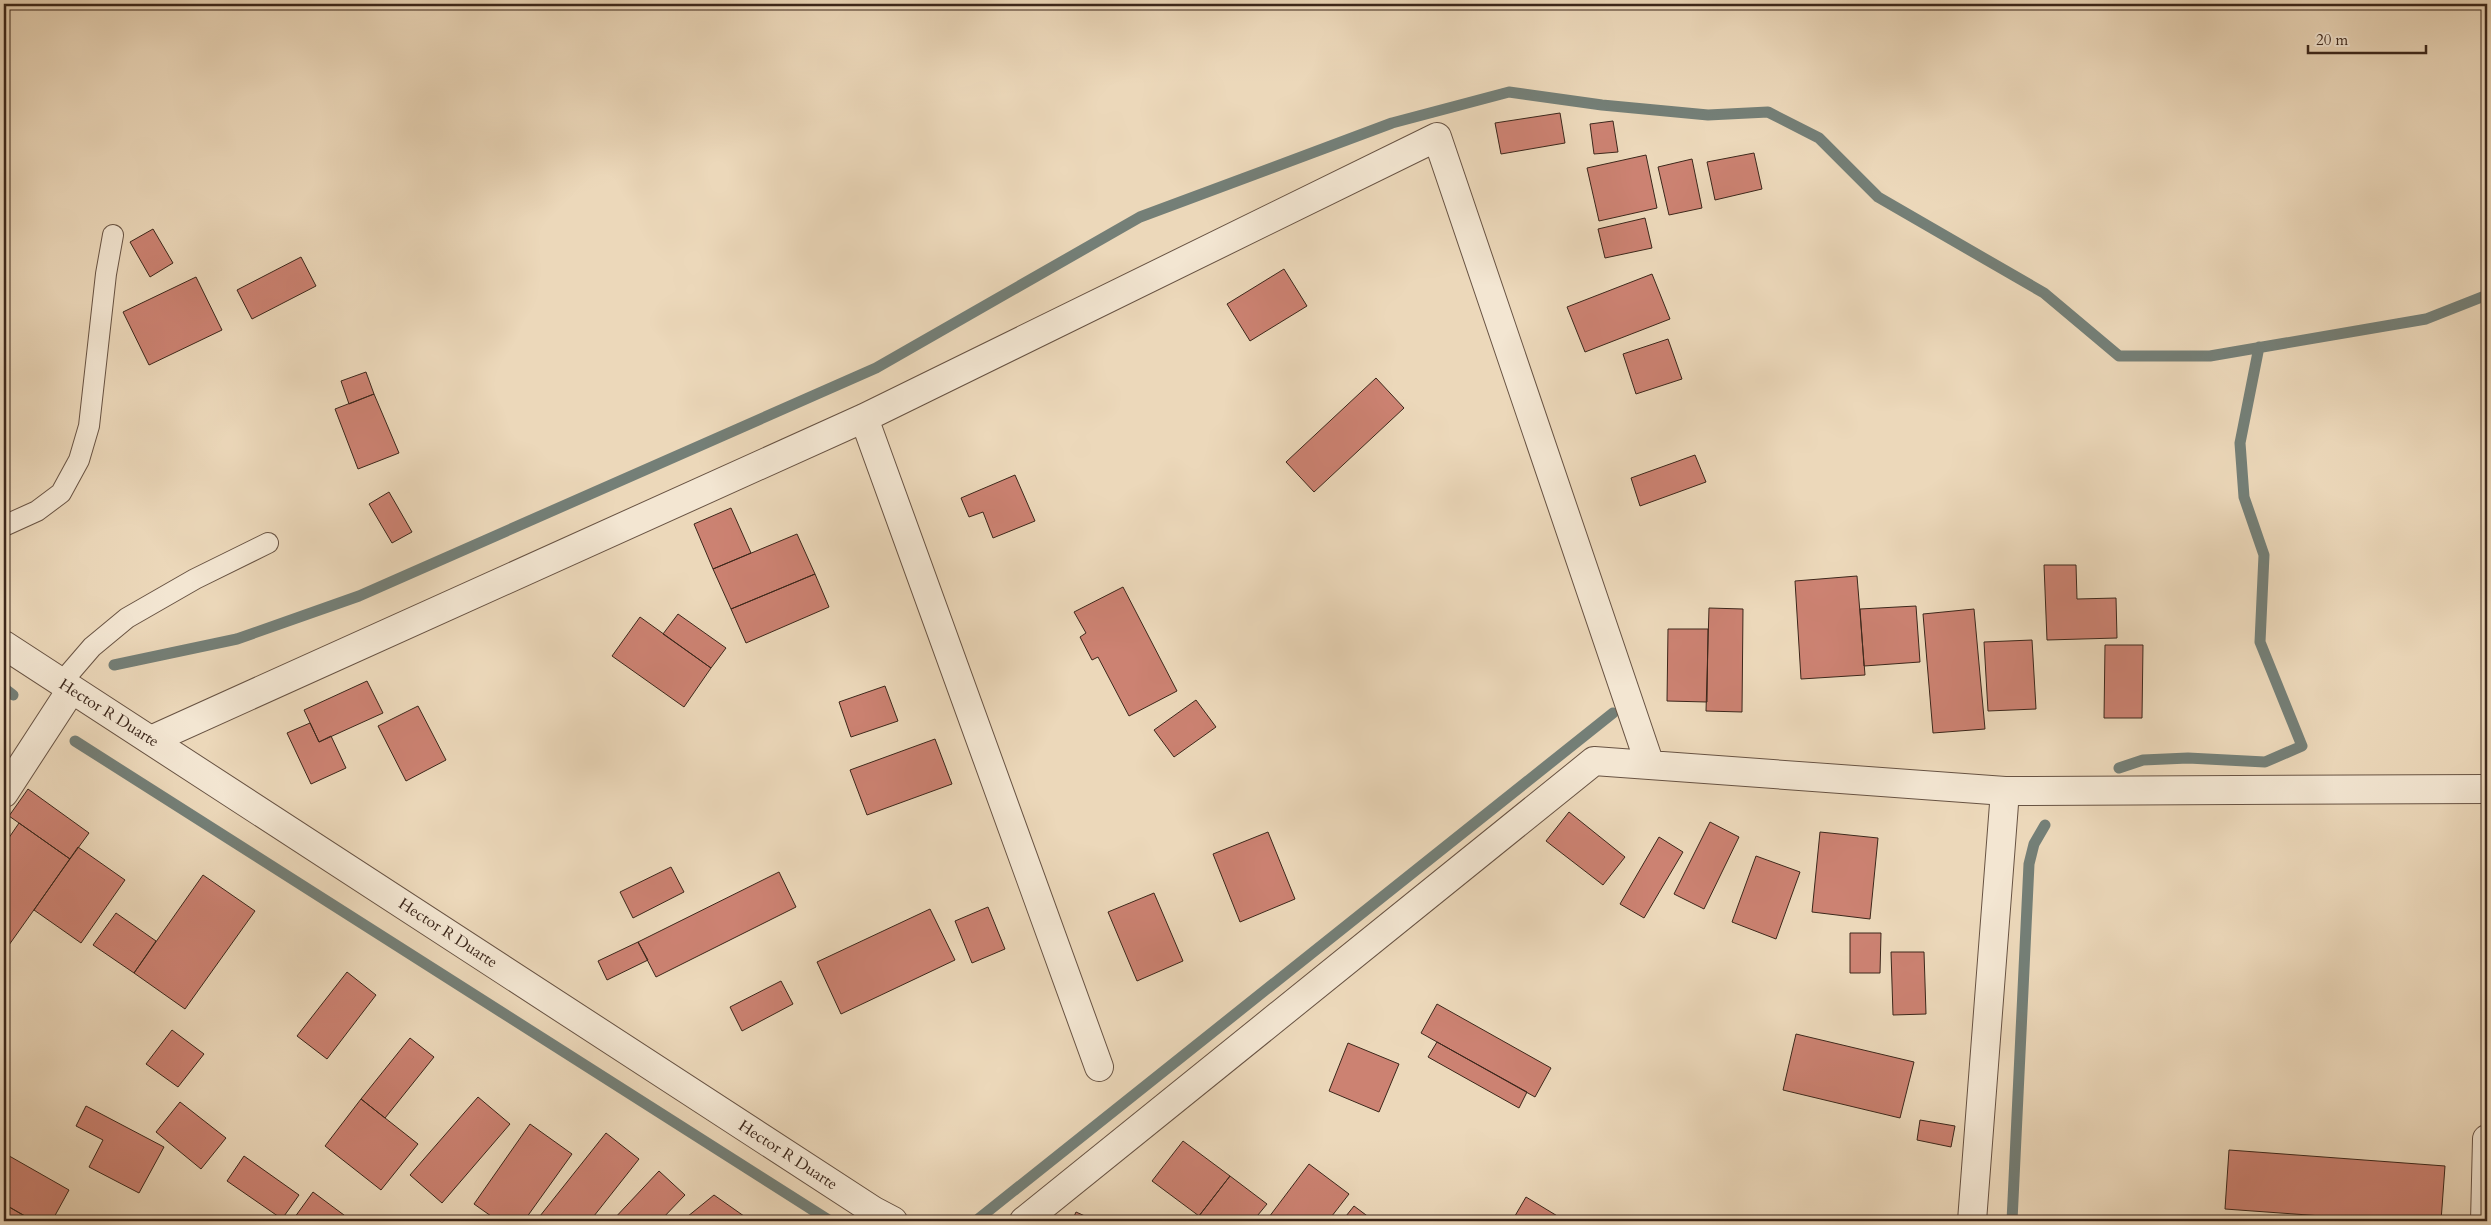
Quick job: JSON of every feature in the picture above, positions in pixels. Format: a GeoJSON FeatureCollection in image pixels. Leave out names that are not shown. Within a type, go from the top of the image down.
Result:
{"type":"FeatureCollection","features":[{"type":"Feature","properties":{"kind":"street"},"geometry":{"type":"LineString","coordinates":[[152,740],[864,418],[1437,136],[1650,765]]}},
{"type":"Feature","properties":{"kind":"street"},"geometry":{"type":"LineString","coordinates":[[864,418],[1099,1067]]}},
{"type":"Feature","properties":{"kind":"street","name":"Hector R Duarte"},"geometry":{"type":"LineString","coordinates":[[4,645],[865,1206],[893,1221]]}},
{"type":"Feature","properties":{"kind":"street"},"geometry":{"type":"LineString","coordinates":[[4,793],[66,686]]}},
{"type":"Feature","properties":{"kind":"street"},"geometry":{"type":"LineString","coordinates":[[1024,1221],[1594,761],[2005,791],[2487,789]]}},
{"type":"Feature","properties":{"kind":"street"},"geometry":{"type":"LineString","coordinates":[[1972,1221],[2005,791]]}},
{"type":"Feature","properties":{"kind":"street"},"geometry":{"type":"LineString","coordinates":[[2485,1221],[2487,1139]]}},
{"type":"Feature","properties":{"kind":"lane"},"geometry":{"type":"LineString","coordinates":[[4,526],[37,511],[61,493],[79,460],[89,426],[106,274],[113,235]]}},
{"type":"Feature","properties":{"kind":"lane"},"geometry":{"type":"LineString","coordinates":[[66,686],[92,648],[127,618],[195,579],[268,543]]}},
{"type":"Feature","properties":{"kind":"building"},"geometry":{"type":"Polygon","coordinates":[[[1560,113],[1565,143],[1501,154],[1495,123],[1560,113]]]}},
{"type":"Feature","properties":{"kind":"building"},"geometry":{"type":"Polygon","coordinates":[[[1613,121],[1618,152],[1594,154],[1590,124],[1613,121]]]}},
{"type":"Feature","properties":{"kind":"building"},"geometry":{"type":"Polygon","coordinates":[[[1754,153],[1762,189],[1715,200],[1707,162],[1754,153]]]}},
{"type":"Feature","properties":{"kind":"building"},"geometry":{"type":"Polygon","coordinates":[[[1646,155],[1657,208],[1599,221],[1587,168],[1646,155]]]}},
{"type":"Feature","properties":{"kind":"building"},"geometry":{"type":"Polygon","coordinates":[[[1692,159],[1702,208],[1669,215],[1658,167],[1692,159]]]}},
{"type":"Feature","properties":{"kind":"building"},"geometry":{"type":"Polygon","coordinates":[[[1645,218],[1652,248],[1605,258],[1598,229],[1645,218]]]}},
{"type":"Feature","properties":{"kind":"building"},"geometry":{"type":"Polygon","coordinates":[[[153,229],[173,263],[150,277],[130,242],[153,229]]]}},
{"type":"Feature","properties":{"kind":"building"},"geometry":{"type":"Polygon","coordinates":[[[301,257],[316,286],[252,319],[237,290],[301,257]]]}},
{"type":"Feature","properties":{"kind":"building"},"geometry":{"type":"Polygon","coordinates":[[[1284,269],[1307,306],[1250,341],[1227,304],[1284,269]]]}},
{"type":"Feature","properties":{"kind":"building"},"geometry":{"type":"Polygon","coordinates":[[[1652,274],[1670,319],[1585,352],[1567,307],[1652,274]]]}},
{"type":"Feature","properties":{"kind":"building"},"geometry":{"type":"Polygon","coordinates":[[[196,277],[222,330],[149,365],[123,312],[196,277]]]}},
{"type":"Feature","properties":{"kind":"building"},"geometry":{"type":"Polygon","coordinates":[[[1668,339],[1682,379],[1636,394],[1623,354],[1668,339]]]}},
{"type":"Feature","properties":{"kind":"building"},"geometry":{"type":"Polygon","coordinates":[[[366,372],[374,394],[349,404],[341,381],[366,372]]]}},
{"type":"Feature","properties":{"kind":"building"},"geometry":{"type":"Polygon","coordinates":[[[1376,378],[1404,408],[1314,492],[1286,462],[1376,378]]]}},
{"type":"Feature","properties":{"kind":"building"},"geometry":{"type":"Polygon","coordinates":[[[374,394],[399,453],[358,469],[335,409],[374,394]]]}},
{"type":"Feature","properties":{"kind":"building"},"geometry":{"type":"Polygon","coordinates":[[[1695,455],[1706,482],[1640,506],[1631,478],[1695,455]]]}},
{"type":"Feature","properties":{"kind":"building"},"geometry":{"type":"Polygon","coordinates":[[[1015,475],[1035,521],[993,538],[983,512],[969,517],[961,498],[1015,475]]]}},
{"type":"Feature","properties":{"kind":"building"},"geometry":{"type":"Polygon","coordinates":[[[389,492],[412,532],[392,543],[369,504],[389,492]]]}},
{"type":"Feature","properties":{"kind":"building"},"geometry":{"type":"Polygon","coordinates":[[[731,508],[751,553],[713,569],[694,524],[731,508]]]}},
{"type":"Feature","properties":{"kind":"building"},"geometry":{"type":"Polygon","coordinates":[[[797,534],[815,574],[731,609],[713,569],[797,534]]]}},
{"type":"Feature","properties":{"kind":"building"},"geometry":{"type":"Polygon","coordinates":[[[2044,565],[2076,565],[2077,599],[2116,598],[2117,638],[2047,640],[2044,565]]]}},
{"type":"Feature","properties":{"kind":"building"},"geometry":{"type":"Polygon","coordinates":[[[815,574],[829,607],[746,643],[731,609],[815,574]]]}},
{"type":"Feature","properties":{"kind":"building"},"geometry":{"type":"Polygon","coordinates":[[[1857,576],[1865,675],[1801,679],[1795,581],[1857,576]]]}},
{"type":"Feature","properties":{"kind":"building"},"geometry":{"type":"Polygon","coordinates":[[[1123,587],[1177,691],[1129,716],[1098,657],[1092,660],[1080,637],[1086,633],[1074,612],[1123,587]]]}},
{"type":"Feature","properties":{"kind":"building"},"geometry":{"type":"Polygon","coordinates":[[[1916,606],[1920,662],[1864,666],[1860,609],[1916,606]]]}},
{"type":"Feature","properties":{"kind":"building"},"geometry":{"type":"Polygon","coordinates":[[[1709,608],[1743,609],[1742,712],[1706,711],[1709,608]]]}},
{"type":"Feature","properties":{"kind":"building"},"geometry":{"type":"Polygon","coordinates":[[[1974,609],[1985,729],[1933,733],[1923,614],[1974,609]]]}},
{"type":"Feature","properties":{"kind":"building"},"geometry":{"type":"Polygon","coordinates":[[[678,614],[726,648],[711,668],[663,634],[678,614]]]}},
{"type":"Feature","properties":{"kind":"building"},"geometry":{"type":"Polygon","coordinates":[[[640,617],[711,668],[684,707],[612,656],[640,617]]]}},
{"type":"Feature","properties":{"kind":"building"},"geometry":{"type":"Polygon","coordinates":[[[1668,629],[1708,629],[1707,702],[1667,701],[1668,629]]]}},
{"type":"Feature","properties":{"kind":"building"},"geometry":{"type":"Polygon","coordinates":[[[2032,640],[2036,709],[1988,711],[1984,642],[2032,640]]]}},
{"type":"Feature","properties":{"kind":"building"},"geometry":{"type":"Polygon","coordinates":[[[2105,645],[2143,645],[2142,718],[2104,718],[2105,645]]]}},
{"type":"Feature","properties":{"kind":"building"},"geometry":{"type":"Polygon","coordinates":[[[367,681],[383,713],[319,742],[304,710],[367,681]]]}},
{"type":"Feature","properties":{"kind":"building"},"geometry":{"type":"Polygon","coordinates":[[[885,686],[898,721],[851,737],[839,702],[885,686]]]}},
{"type":"Feature","properties":{"kind":"building"},"geometry":{"type":"Polygon","coordinates":[[[1196,700],[1216,727],[1174,757],[1154,730],[1196,700]]]}},
{"type":"Feature","properties":{"kind":"building"},"geometry":{"type":"Polygon","coordinates":[[[418,706],[446,760],[406,781],[378,726],[418,706]]]}},
{"type":"Feature","properties":{"kind":"building"},"geometry":{"type":"Polygon","coordinates":[[[310,723],[319,742],[331,736],[346,768],[311,784],[287,733],[310,723]]]}},
{"type":"Feature","properties":{"kind":"building"},"geometry":{"type":"Polygon","coordinates":[[[935,739],[952,784],[867,815],[850,770],[935,739]]]}},
{"type":"Feature","properties":{"kind":"building"},"geometry":{"type":"Polygon","coordinates":[[[28,789],[89,833],[70,859],[9,816],[28,789]]]}},
{"type":"Feature","properties":{"kind":"building"},"geometry":{"type":"Polygon","coordinates":[[[1569,812],[1625,857],[1603,885],[1546,841],[1569,812]]]}},
{"type":"Feature","properties":{"kind":"building"},"geometry":{"type":"Polygon","coordinates":[[[1710,822],[1739,837],[1704,909],[1674,894],[1710,822]]]}},
{"type":"Feature","properties":{"kind":"building"},"geometry":{"type":"Polygon","coordinates":[[[19,823],[70,859],[4,952],[4,845],[19,823]]]}},
{"type":"Feature","properties":{"kind":"building"},"geometry":{"type":"Polygon","coordinates":[[[1268,832],[1295,899],[1240,922],[1213,854],[1268,832]]]}},
{"type":"Feature","properties":{"kind":"building"},"geometry":{"type":"Polygon","coordinates":[[[1820,832],[1878,838],[1870,919],[1812,912],[1820,832]]]}},
{"type":"Feature","properties":{"kind":"building"},"geometry":{"type":"Polygon","coordinates":[[[1659,837],[1683,852],[1644,918],[1620,904],[1659,837]]]}},
{"type":"Feature","properties":{"kind":"building"},"geometry":{"type":"Polygon","coordinates":[[[78,847],[125,880],[81,943],[34,910],[78,847]]]}},
{"type":"Feature","properties":{"kind":"building"},"geometry":{"type":"Polygon","coordinates":[[[1756,856],[1800,872],[1776,939],[1732,922],[1756,856]]]}},
{"type":"Feature","properties":{"kind":"building"},"geometry":{"type":"Polygon","coordinates":[[[671,867],[684,892],[633,918],[620,892],[671,867]]]}},
{"type":"Feature","properties":{"kind":"building"},"geometry":{"type":"Polygon","coordinates":[[[779,872],[796,907],[656,977],[638,942],[779,872]]]}},
{"type":"Feature","properties":{"kind":"building"},"geometry":{"type":"Polygon","coordinates":[[[203,875],[255,911],[185,1009],[134,973],[203,875]]]}},
{"type":"Feature","properties":{"kind":"building"},"geometry":{"type":"Polygon","coordinates":[[[1154,893],[1183,961],[1137,981],[1108,912],[1154,893]]]}},
{"type":"Feature","properties":{"kind":"building"},"geometry":{"type":"Polygon","coordinates":[[[988,907],[1005,949],[972,963],[955,921],[988,907]]]}},
{"type":"Feature","properties":{"kind":"building"},"geometry":{"type":"Polygon","coordinates":[[[930,909],[955,960],[841,1014],[817,962],[930,909]]]}},
{"type":"Feature","properties":{"kind":"building"},"geometry":{"type":"Polygon","coordinates":[[[116,913],[156,941],[134,973],[93,945],[116,913]]]}},
{"type":"Feature","properties":{"kind":"building"},"geometry":{"type":"Polygon","coordinates":[[[1850,933],[1881,933],[1880,973],[1850,973],[1850,933]]]}},
{"type":"Feature","properties":{"kind":"building"},"geometry":{"type":"Polygon","coordinates":[[[638,942],[648,960],[607,980],[598,961],[638,942]]]}},
{"type":"Feature","properties":{"kind":"building"},"geometry":{"type":"Polygon","coordinates":[[[1891,952],[1924,952],[1926,1014],[1893,1015],[1891,952]]]}},
{"type":"Feature","properties":{"kind":"building"},"geometry":{"type":"Polygon","coordinates":[[[347,972],[376,995],[327,1059],[297,1036],[347,972]]]}},
{"type":"Feature","properties":{"kind":"building"},"geometry":{"type":"Polygon","coordinates":[[[781,981],[793,1004],[742,1031],[730,1007],[781,981]]]}},
{"type":"Feature","properties":{"kind":"building"},"geometry":{"type":"Polygon","coordinates":[[[1437,1004],[1551,1068],[1535,1097],[1421,1033],[1437,1004]]]}},
{"type":"Feature","properties":{"kind":"building"},"geometry":{"type":"Polygon","coordinates":[[[172,1030],[204,1054],[178,1087],[146,1064],[172,1030]]]}},
{"type":"Feature","properties":{"kind":"building"},"geometry":{"type":"Polygon","coordinates":[[[1796,1034],[1914,1062],[1900,1118],[1783,1090],[1796,1034]]]}},
{"type":"Feature","properties":{"kind":"building"},"geometry":{"type":"Polygon","coordinates":[[[410,1038],[434,1057],[385,1118],[361,1099],[410,1038]]]}},
{"type":"Feature","properties":{"kind":"building"},"geometry":{"type":"Polygon","coordinates":[[[1437,1042],[1527,1092],[1519,1108],[1428,1057],[1437,1042]]]}},
{"type":"Feature","properties":{"kind":"building"},"geometry":{"type":"Polygon","coordinates":[[[1348,1043],[1399,1064],[1379,1112],[1329,1091],[1348,1043]]]}},
{"type":"Feature","properties":{"kind":"building"},"geometry":{"type":"Polygon","coordinates":[[[478,1097],[510,1124],[442,1203],[410,1175],[478,1097]]]}},
{"type":"Feature","properties":{"kind":"building"},"geometry":{"type":"Polygon","coordinates":[[[361,1099],[418,1144],[381,1190],[325,1146],[361,1099]]]}},
{"type":"Feature","properties":{"kind":"building"},"geometry":{"type":"Polygon","coordinates":[[[180,1102],[226,1138],[201,1169],[156,1132],[180,1102]]]}},
{"type":"Feature","properties":{"kind":"building"},"geometry":{"type":"Polygon","coordinates":[[[86,1106],[164,1147],[139,1193],[89,1167],[103,1140],[76,1126],[86,1106]]]}},
{"type":"Feature","properties":{"kind":"building"},"geometry":{"type":"Polygon","coordinates":[[[1920,1120],[1955,1126],[1951,1147],[1917,1140],[1920,1120]]]}},
{"type":"Feature","properties":{"kind":"building"},"geometry":{"type":"Polygon","coordinates":[[[530,1124],[572,1154],[524,1221],[498,1221],[474,1204],[530,1124]]]}},
{"type":"Feature","properties":{"kind":"building"},"geometry":{"type":"Polygon","coordinates":[[[606,1133],[639,1159],[590,1221],[536,1221],[606,1133]]]}},
{"type":"Feature","properties":{"kind":"building"},"geometry":{"type":"Polygon","coordinates":[[[1183,1141],[1230,1176],[1199,1216],[1152,1181],[1183,1141]]]}},
{"type":"Feature","properties":{"kind":"building"},"geometry":{"type":"Polygon","coordinates":[[[2229,1150],[2445,1166],[2441,1221],[2391,1221],[2225,1209],[2229,1150]]]}},
{"type":"Feature","properties":{"kind":"building"},"geometry":{"type":"Polygon","coordinates":[[[4,1153],[69,1190],[52,1221],[34,1221],[4,1204],[4,1153]]]}},
{"type":"Feature","properties":{"kind":"building"},"geometry":{"type":"Polygon","coordinates":[[[244,1156],[299,1195],[282,1219],[227,1181],[244,1156]]]}},
{"type":"Feature","properties":{"kind":"building"},"geometry":{"type":"Polygon","coordinates":[[[1309,1164],[1349,1194],[1328,1221],[1266,1221],[1309,1164]]]}},
{"type":"Feature","properties":{"kind":"building"},"geometry":{"type":"Polygon","coordinates":[[[659,1171],[685,1195],[660,1221],[612,1221],[659,1171]]]}},
{"type":"Feature","properties":{"kind":"building"},"geometry":{"type":"Polygon","coordinates":[[[1230,1176],[1267,1204],[1253,1221],[1195,1221],[1230,1176]]]}},
{"type":"Feature","properties":{"kind":"building"},"geometry":{"type":"Polygon","coordinates":[[[313,1192],[352,1221],[292,1221],[313,1192]]]}},
{"type":"Feature","properties":{"kind":"building"},"geometry":{"type":"Polygon","coordinates":[[[714,1195],[751,1221],[682,1221],[714,1195]]]}},
{"type":"Feature","properties":{"kind":"building"},"geometry":{"type":"Polygon","coordinates":[[[1526,1197],[1559,1217],[1557,1221],[1512,1221],[1526,1197]]]}},
{"type":"Feature","properties":{"kind":"building"},"geometry":{"type":"Polygon","coordinates":[[[4,1204],[33,1221],[4,1221],[4,1204]]]}},
{"type":"Feature","properties":{"kind":"building"},"geometry":{"type":"Polygon","coordinates":[[[1354,1206],[1374,1221],[1342,1221],[1354,1206]]]}},
{"type":"Feature","properties":{"kind":"building"},"geometry":{"type":"Polygon","coordinates":[[[1076,1212],[1096,1221],[1072,1221],[1076,1212]]]}},
{"type":"Feature","properties":{"kind":"waterway"},"geometry":{"type":"LineString","coordinates":[[114,665],[237,639],[359,596],[876,368],[1140,217],[1392,123],[1509,92],[1602,105],[1708,115],[1768,112],[1819,138],[1878,197],[2044,293],[2119,356],[2210,356],[2426,319],[2487,295]]}},
{"type":"Feature","properties":{"kind":"waterway"},"geometry":{"type":"LineString","coordinates":[[2119,768],[2143,760],[2188,758],[2265,762],[2302,746],[2260,642],[2264,555],[2244,497],[2240,443],[2259,347]]}},
{"type":"Feature","properties":{"kind":"waterway"},"geometry":{"type":"LineString","coordinates":[[4,688],[13,695]]}},
{"type":"Feature","properties":{"kind":"waterway"},"geometry":{"type":"LineString","coordinates":[[977,1220],[1613,713]]}},
{"type":"Feature","properties":{"kind":"waterway"},"geometry":{"type":"LineString","coordinates":[[75,741],[830,1221]]}},
{"type":"Feature","properties":{"kind":"waterway"},"geometry":{"type":"LineString","coordinates":[[2012,1221],[2029,864],[2034,844],[2045,825]]}}]}
